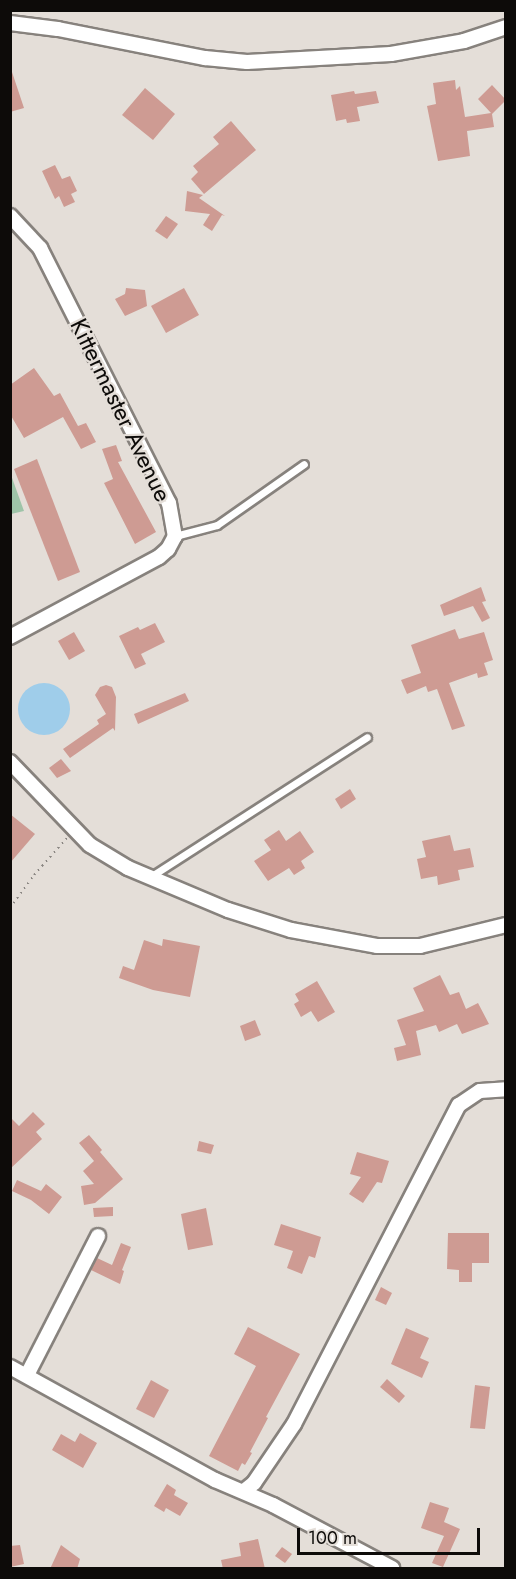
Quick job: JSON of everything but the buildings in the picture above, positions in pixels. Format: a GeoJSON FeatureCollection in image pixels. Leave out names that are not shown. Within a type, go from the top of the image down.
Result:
{"type":"FeatureCollection","features":[{"type":"Feature","properties":{"kind":"street"},"geometry":{"type":"LineString","coordinates":[[10,23],[58,28],[205,58],[247,62],[391,54],[464,41],[506,27]]}},
{"type":"Feature","properties":{"kind":"street","name":"Kittermaster Avenue"},"geometry":{"type":"LineString","coordinates":[[10,216],[40,248],[169,503],[175,536]]}},
{"type":"Feature","properties":{"kind":"street"},"geometry":{"type":"LineString","coordinates":[[10,637],[159,556],[168,549],[175,536]]}},
{"type":"Feature","properties":{"kind":"street"},"geometry":{"type":"LineString","coordinates":[[10,762],[74,831],[90,845],[128,868],[228,910],[281,927],[377,946],[420,946],[506,925]]}},
{"type":"Feature","properties":{"kind":"street"},"geometry":{"type":"LineString","coordinates":[[244,1491],[254,1483],[294,1424],[459,1105],[480,1091],[506,1089]]}},
{"type":"Feature","properties":{"kind":"street"},"geometry":{"type":"LineString","coordinates":[[27,1376],[98,1236]]}},
{"type":"Feature","properties":{"kind":"street"},"geometry":{"type":"LineString","coordinates":[[10,1367],[215,1480],[244,1491],[334,1535],[392,1569]]}},
{"type":"Feature","properties":{"kind":"lane"},"geometry":{"type":"LineString","coordinates":[[175,536],[217,525],[304,464]]}},
{"type":"Feature","properties":{"kind":"lane"},"geometry":{"type":"LineString","coordinates":[[150,877],[367,737]]}},
{"type":"Feature","properties":{"kind":"path"},"geometry":{"type":"LineString","coordinates":[[10,908],[34,875],[74,831]]}},
{"type":"Feature","properties":{"kind":"green space"},"geometry":{"type":"Polygon","coordinates":[[[11,475],[24,511],[10,514],[11,475]]]}},
{"type":"Feature","properties":{"kind":"water"},"geometry":{"type":"Polygon","coordinates":[[[44,683],[54,685],[62,691],[68,699],[70,709],[68,719],[62,727],[54,733],[44,735],[34,733],[26,727],[20,719],[18,709],[20,699],[26,691],[34,685],[44,683]]]}}]}
